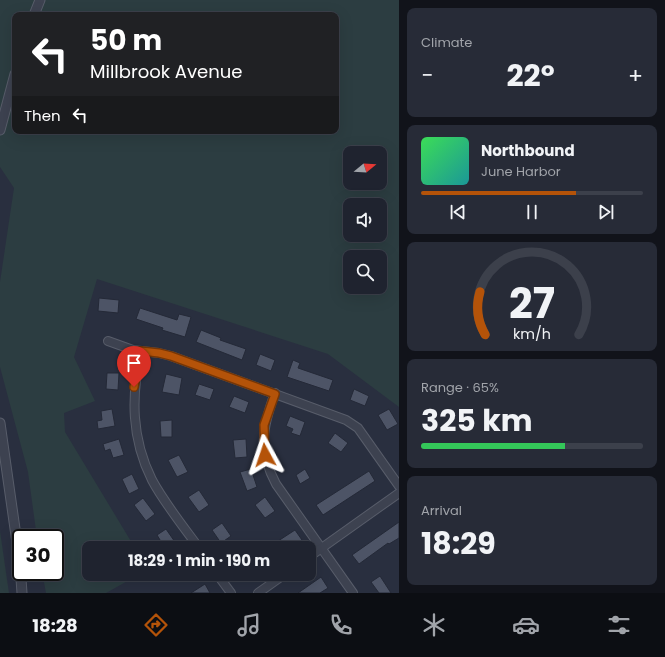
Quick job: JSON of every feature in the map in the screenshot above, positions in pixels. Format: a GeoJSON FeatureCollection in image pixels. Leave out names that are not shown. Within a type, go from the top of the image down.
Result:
{"type":"FeatureCollection","features":[{"type":"Feature","properties":{"kind":"street"},"geometry":{"type":"LineString","coordinates":[[35,12],[40,0]]}},
{"type":"Feature","properties":{"kind":"street"},"geometry":{"type":"LineString","coordinates":[[0,130],[12,85]]}},
{"type":"Feature","properties":{"kind":"street"},"geometry":{"type":"LineString","coordinates":[[108,341],[120,347],[171,356],[352,423],[358,428],[399,486]]}},
{"type":"Feature","properties":{"kind":"street"},"geometry":{"type":"LineString","coordinates":[[141,351],[134,387],[136,426],[141,451],[152,480],[194,541]]}},
{"type":"Feature","properties":{"kind":"street"},"geometry":{"type":"LineString","coordinates":[[275,394],[264,425],[264,446],[267,463],[276,484],[353,593]]}},
{"type":"Feature","properties":{"kind":"street"},"geometry":{"type":"LineString","coordinates":[[0,423],[24,593]]}},
{"type":"Feature","properties":{"kind":"street"},"geometry":{"type":"LineString","coordinates":[[316,552],[399,493]]}},
{"type":"Feature","properties":{"kind":"street"},"geometry":{"type":"LineString","coordinates":[[222,581],[231,593]]}},
{"type":"Feature","properties":{"kind":"street"},"geometry":{"type":"LineString","coordinates":[[258,593],[275,581]]}},
{"type":"Feature","properties":{"kind":"shaded area"},"geometry":{"type":"Polygon","coordinates":[[[0,0],[399,0],[399,407],[328,354],[97,279],[74,357],[95,401],[64,413],[65,432],[131,541],[82,541],[82,581],[127,581],[106,593],[46,593],[44,581],[64,581],[64,529],[36,529],[28,472],[0,367],[0,282],[14,188],[0,167],[0,0]]]}},
{"type":"Feature","properties":{"kind":"shaded area"},"geometry":{"type":"Polygon","coordinates":[[[0,531],[9,593],[0,593],[0,531]]]}},
{"type":"Feature","properties":{"kind":"building"},"geometry":{"type":"Polygon","coordinates":[[[99,298],[119,300],[118,313],[98,311],[99,298]]]}},
{"type":"Feature","properties":{"kind":"building"},"geometry":{"type":"Polygon","coordinates":[[[140,308],[177,320],[179,314],[191,317],[185,337],[162,330],[163,328],[136,319],[140,308]]]}},
{"type":"Feature","properties":{"kind":"building"},"geometry":{"type":"Polygon","coordinates":[[[201,330],[221,338],[220,340],[246,349],[242,360],[196,342],[201,330]]]}},
{"type":"Feature","properties":{"kind":"building"},"geometry":{"type":"Polygon","coordinates":[[[260,354],[275,360],[271,371],[256,365],[260,354]]]}},
{"type":"Feature","properties":{"kind":"building"},"geometry":{"type":"Polygon","coordinates":[[[293,360],[300,363],[298,368],[333,380],[329,391],[287,377],[293,360]]]}},
{"type":"Feature","properties":{"kind":"building"},"geometry":{"type":"Polygon","coordinates":[[[107,373],[119,373],[118,390],[106,389],[107,373]]]}},
{"type":"Feature","properties":{"kind":"building"},"geometry":{"type":"Polygon","coordinates":[[[166,374],[182,378],[179,395],[162,392],[166,374]]]}},
{"type":"Feature","properties":{"kind":"building"},"geometry":{"type":"Polygon","coordinates":[[[199,384],[214,389],[210,400],[195,395],[199,384]]]}},
{"type":"Feature","properties":{"kind":"building"},"geometry":{"type":"Polygon","coordinates":[[[354,389],[369,396],[365,406],[350,400],[354,389]]]}},
{"type":"Feature","properties":{"kind":"building"},"geometry":{"type":"Polygon","coordinates":[[[234,396],[249,402],[245,413],[229,407],[234,396]]]}},
{"type":"Feature","properties":{"kind":"building"},"geometry":{"type":"Polygon","coordinates":[[[112,409],[115,426],[98,429],[97,421],[102,420],[101,411],[112,409]]]}},
{"type":"Feature","properties":{"kind":"building"},"geometry":{"type":"Polygon","coordinates":[[[389,409],[398,424],[387,430],[378,415],[389,409]]]}},
{"type":"Feature","properties":{"kind":"building"},"geometry":{"type":"Polygon","coordinates":[[[290,416],[305,422],[300,436],[291,433],[293,429],[286,426],[290,416]]]}},
{"type":"Feature","properties":{"kind":"building"},"geometry":{"type":"Polygon","coordinates":[[[172,420],[172,437],[161,437],[160,421],[172,420]]]}},
{"type":"Feature","properties":{"kind":"building"},"geometry":{"type":"Polygon","coordinates":[[[335,433],[348,443],[341,452],[328,443],[335,433]]]}},
{"type":"Feature","properties":{"kind":"building"},"geometry":{"type":"Polygon","coordinates":[[[119,439],[124,455],[113,458],[110,449],[105,451],[103,444],[119,439]]]}},
{"type":"Feature","properties":{"kind":"building"},"geometry":{"type":"Polygon","coordinates":[[[246,439],[247,457],[235,458],[233,440],[246,439]]]}},
{"type":"Feature","properties":{"kind":"building"},"geometry":{"type":"Polygon","coordinates":[[[179,455],[188,472],[177,477],[168,460],[179,455]]]}},
{"type":"Feature","properties":{"kind":"building"},"geometry":{"type":"Polygon","coordinates":[[[251,469],[257,487],[247,491],[240,472],[251,469]]]}},
{"type":"Feature","properties":{"kind":"building"},"geometry":{"type":"Polygon","coordinates":[[[305,469],[310,478],[300,484],[296,475],[305,469]]]}},
{"type":"Feature","properties":{"kind":"building"},"geometry":{"type":"Polygon","coordinates":[[[369,471],[375,481],[323,515],[316,505],[369,471]]]}},
{"type":"Feature","properties":{"kind":"building"},"geometry":{"type":"Polygon","coordinates":[[[132,474],[139,489],[129,494],[122,479],[132,474]]]}},
{"type":"Feature","properties":{"kind":"building"},"geometry":{"type":"Polygon","coordinates":[[[199,490],[209,505],[199,512],[188,497],[199,490]]]}},
{"type":"Feature","properties":{"kind":"building"},"geometry":{"type":"Polygon","coordinates":[[[265,497],[275,511],[265,518],[255,505],[265,497]]]}},
{"type":"Feature","properties":{"kind":"building"},"geometry":{"type":"Polygon","coordinates":[[[143,498],[155,514],[146,521],[134,505],[143,498]]]}},
{"type":"Feature","properties":{"kind":"building"},"geometry":{"type":"Polygon","coordinates":[[[399,522],[399,538],[389,544],[388,543],[359,564],[352,555],[399,522]]]}},
{"type":"Feature","properties":{"kind":"building"},"geometry":{"type":"Polygon","coordinates":[[[222,523],[231,536],[224,541],[220,541],[212,530],[222,523]]]}},
{"type":"Feature","properties":{"kind":"building"},"geometry":{"type":"Polygon","coordinates":[[[166,529],[174,541],[161,541],[157,535],[166,529]]]}},
{"type":"Feature","properties":{"kind":"building"},"geometry":{"type":"Polygon","coordinates":[[[295,530],[302,540],[300,541],[278,541],[295,530]]]}},
{"type":"Feature","properties":{"kind":"building"},"geometry":{"type":"Polygon","coordinates":[[[380,576],[391,593],[379,593],[371,582],[380,576]]]}},
{"type":"Feature","properties":{"kind":"building"},"geometry":{"type":"Polygon","coordinates":[[[321,577],[328,588],[320,593],[298,593],[316,581],[321,577]]]}},
{"type":"Feature","properties":{"kind":"building"},"geometry":{"type":"Polygon","coordinates":[[[205,584],[210,593],[191,593],[205,584]]]}},
{"type":"Feature","properties":{"kind":"route"},"geometry":{"type":"LineString","coordinates":[[134,387],[141,351],[171,356],[275,394],[264,425],[265,455]]}}]}
